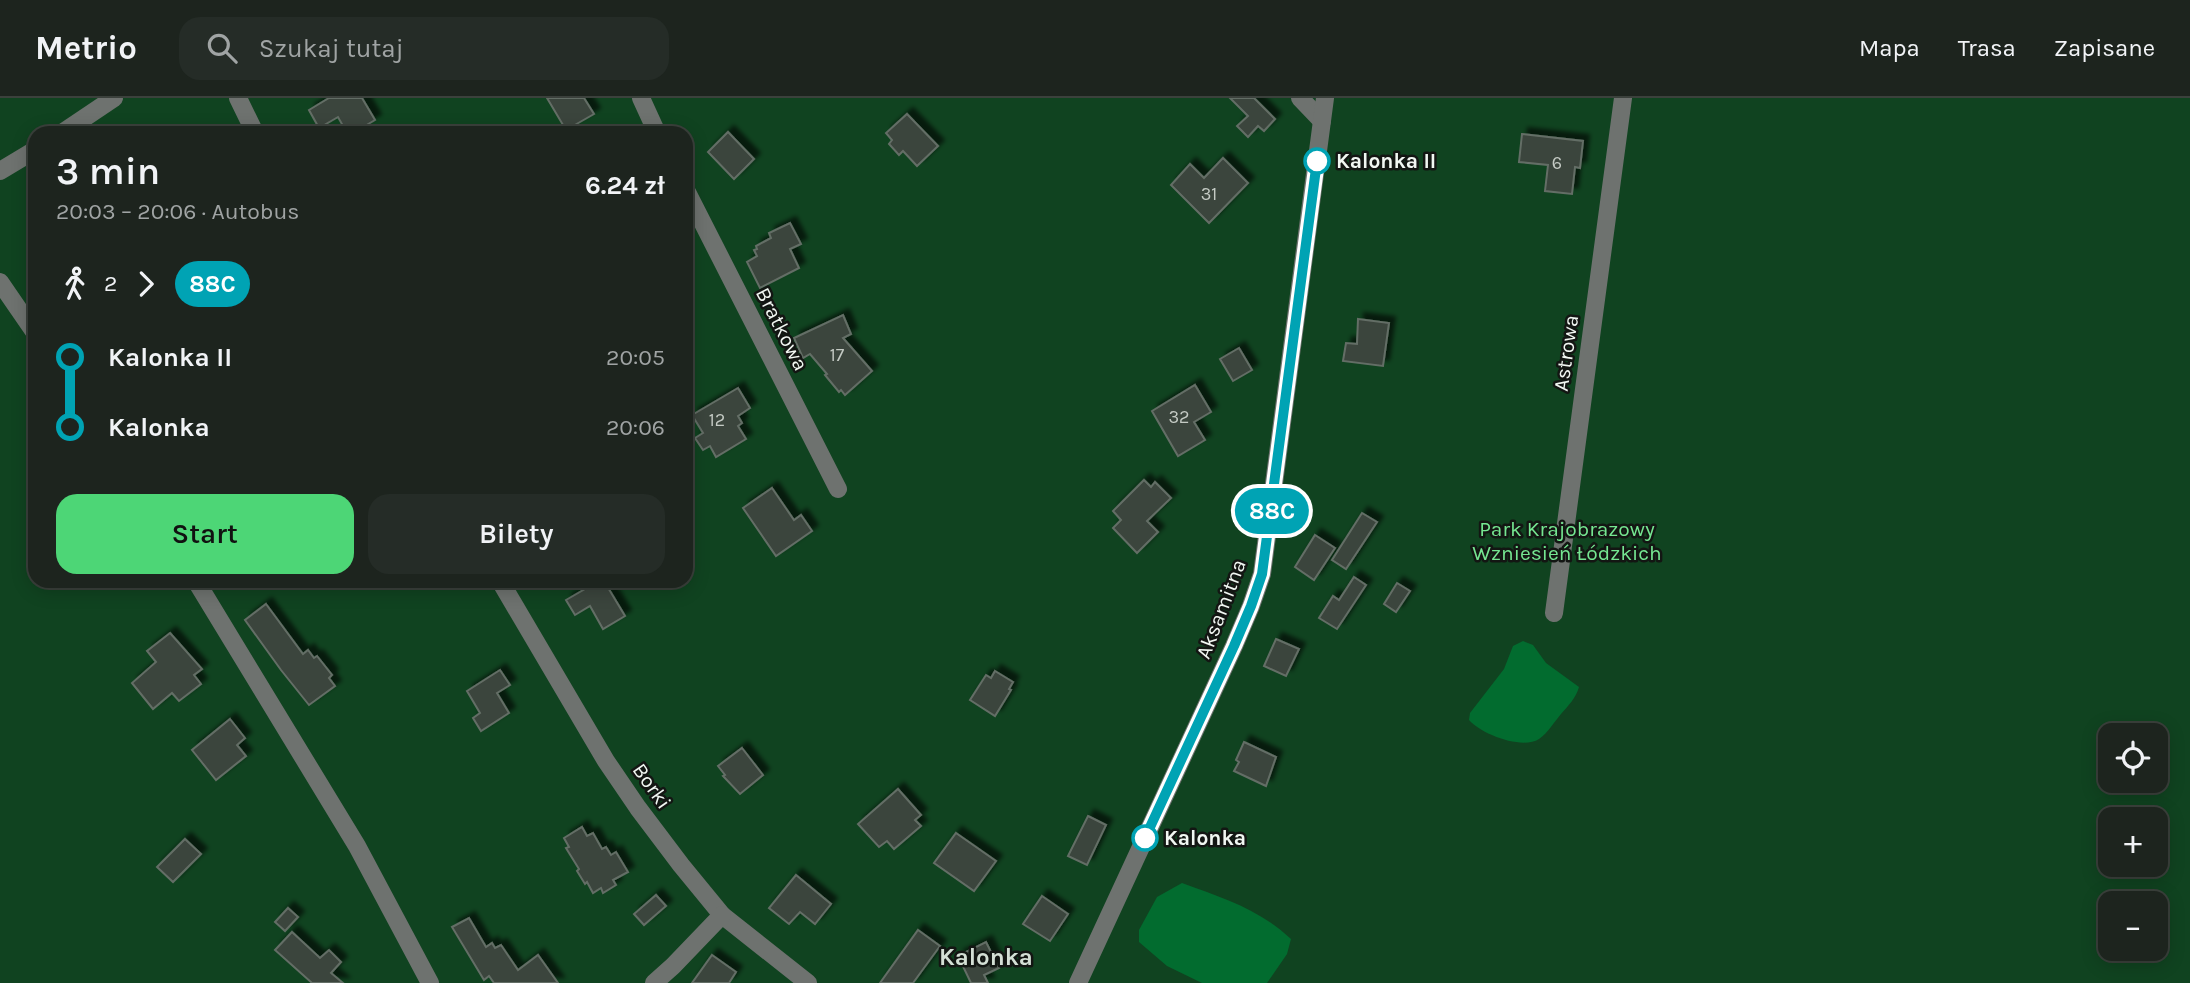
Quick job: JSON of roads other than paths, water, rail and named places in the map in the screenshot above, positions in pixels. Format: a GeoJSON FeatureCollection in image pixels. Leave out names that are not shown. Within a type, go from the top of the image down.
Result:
{"type":"FeatureCollection","features":[{"type":"Feature","properties":{"kind":"street"},"geometry":{"type":"LineString","coordinates":[[72,126],[114,98]]}},
{"type":"Feature","properties":{"kind":"street"},"geometry":{"type":"LineString","coordinates":[[238,98],[252,126]]}},
{"type":"Feature","properties":{"kind":"street"},"geometry":{"type":"LineString","coordinates":[[641,98],[654,126]]}},
{"type":"Feature","properties":{"kind":"street"},"geometry":{"type":"LineString","coordinates":[[1300,98],[1322,121]]}},
{"type":"Feature","properties":{"kind":"street","name":"Aksamitna"},"geometry":{"type":"LineString","coordinates":[[1078,983],[1234,646],[1262,574],[1325,98]]}},
{"type":"Feature","properties":{"kind":"street","name":"Astrowa"},"geometry":{"type":"LineString","coordinates":[[1554,614],[1623,98]]}},
{"type":"Feature","properties":{"kind":"street"},"geometry":{"type":"LineString","coordinates":[[0,171],[28,154]]}},
{"type":"Feature","properties":{"kind":"street","name":"Bratkowa"},"geometry":{"type":"LineString","coordinates":[[693,204],[838,489]]}},
{"type":"Feature","properties":{"kind":"street"},"geometry":{"type":"LineString","coordinates":[[0,282],[28,323]]}},
{"type":"Feature","properties":{"kind":"street"},"geometry":{"type":"LineString","coordinates":[[200,588],[357,846],[430,983]]}},
{"type":"Feature","properties":{"kind":"street","name":"Borki"},"geometry":{"type":"LineString","coordinates":[[504,588],[619,779],[681,865],[722,915],[808,983]]}},
{"type":"Feature","properties":{"kind":"street"},"geometry":{"type":"LineString","coordinates":[[654,983],[722,915]]}},
{"type":"Feature","properties":{"kind":"place","name":"Kalonka II"},"geometry":{"type":"Point","coordinates":[1317,161]}},
{"type":"Feature","properties":{"kind":"place","name":"Kalonka"},"geometry":{"type":"Point","coordinates":[1145,838]}},
{"type":"Feature","properties":{"kind":"district","name":"Kalonka"},"geometry":{"type":"Point","coordinates":[986,957]}},
{"type":"Feature","properties":{"kind":"park label","name":"Park Krajobrazowy Wzniesień Łódzkich"},"geometry":{"type":"Point","coordinates":[1567,541]}}]}
